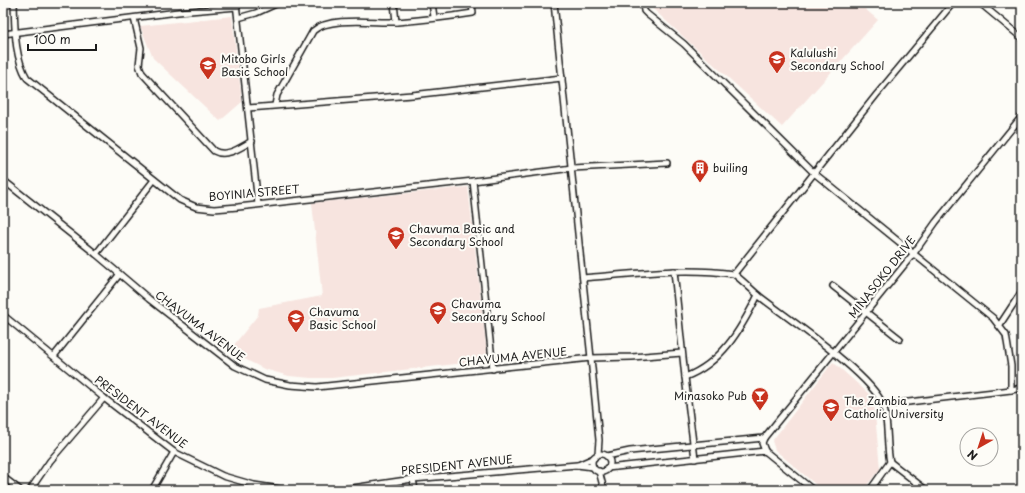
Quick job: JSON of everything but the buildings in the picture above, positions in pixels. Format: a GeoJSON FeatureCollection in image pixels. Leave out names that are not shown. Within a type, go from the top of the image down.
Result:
{"type":"FeatureCollection","features":[{"type":"Feature","properties":{"kind":"street","name":"BOYINIA STREET"},"geometry":{"type":"LineString","coordinates":[[14,3],[15,33],[21,67],[27,78],[180,200],[196,207],[214,209],[473,181],[572,168],[667,163]]}},
{"type":"Feature","properties":{"kind":"street"},"geometry":{"type":"LineString","coordinates":[[238,18],[256,13],[278,3]]}},
{"type":"Feature","properties":{"kind":"street"},"geometry":{"type":"LineString","coordinates":[[394,3],[396,22]]}},
{"type":"Feature","properties":{"kind":"street"},"geometry":{"type":"LineString","coordinates":[[432,3],[434,18]]}},
{"type":"Feature","properties":{"kind":"street"},"geometry":{"type":"LineString","coordinates":[[275,105],[277,95],[313,31],[317,28],[339,23],[396,22],[473,13],[472,3]]}},
{"type":"Feature","properties":{"kind":"street"},"geometry":{"type":"LineString","coordinates":[[554,3],[599,440],[600,456],[593,467],[603,470],[764,451]]}},
{"type":"Feature","properties":{"kind":"street"},"geometry":{"type":"LineString","coordinates":[[643,3],[643,7],[647,14],[684,44],[814,173],[914,253],[973,304],[993,318],[1006,335],[1011,366],[1011,390]]}},
{"type":"Feature","properties":{"kind":"street"},"geometry":{"type":"LineString","coordinates":[[734,274],[814,173],[953,3]]}},
{"type":"Feature","properties":{"kind":"street"},"geometry":{"type":"LineString","coordinates":[[980,3],[1022,38]]}},
{"type":"Feature","properties":{"kind":"street"},"geometry":{"type":"LineString","coordinates":[[3,34],[72,24],[236,5],[258,204]]}},
{"type":"Feature","properties":{"kind":"street"},"geometry":{"type":"LineString","coordinates":[[134,18],[141,48],[139,65],[142,73],[214,152],[226,154],[252,141]]}},
{"type":"Feature","properties":{"kind":"street"},"geometry":{"type":"LineString","coordinates":[[248,108],[412,94],[562,78]]}},
{"type":"Feature","properties":{"kind":"street","name":"MINASOKO DRIVE"},"geometry":{"type":"LineString","coordinates":[[764,438],[867,312],[914,253],[936,222],[1022,116]]}},
{"type":"Feature","properties":{"kind":"street","name":"CHAVUMA AVENUE"},"geometry":{"type":"LineString","coordinates":[[3,180],[96,254],[119,275],[235,366],[265,380],[290,385],[317,387],[591,358],[632,357],[682,353]]}},
{"type":"Feature","properties":{"kind":"street"},"geometry":{"type":"LineString","coordinates":[[96,254],[154,180]]}},
{"type":"Feature","properties":{"kind":"street"},"geometry":{"type":"LineString","coordinates":[[473,181],[493,369]]}},
{"type":"Feature","properties":{"kind":"street"},"geometry":{"type":"LineString","coordinates":[[583,278],[674,271],[712,270],[734,274],[758,295],[834,353],[867,383],[883,405],[886,448],[890,462],[926,490]]}},
{"type":"Feature","properties":{"kind":"street"},"geometry":{"type":"LineString","coordinates":[[674,271],[684,377],[695,459]]}},
{"type":"Feature","properties":{"kind":"street"},"geometry":{"type":"LineString","coordinates":[[54,356],[119,275]]}},
{"type":"Feature","properties":{"kind":"street"},"geometry":{"type":"LineString","coordinates":[[833,286],[900,339]]}},
{"type":"Feature","properties":{"kind":"street"},"geometry":{"type":"LineString","coordinates":[[999,326],[1022,291]]}},
{"type":"Feature","properties":{"kind":"street"},"geometry":{"type":"LineString","coordinates":[[684,377],[697,373],[709,364],[734,338],[740,330],[758,295]]}},
{"type":"Feature","properties":{"kind":"street","name":"PRESIDENT AVENUE"},"geometry":{"type":"LineString","coordinates":[[3,314],[104,398],[174,452],[223,476],[253,488],[286,490]]}},
{"type":"Feature","properties":{"kind":"street"},"geometry":{"type":"LineString","coordinates":[[883,405],[1022,388]]}},
{"type":"Feature","properties":{"kind":"street"},"geometry":{"type":"LineString","coordinates":[[30,490],[37,477],[104,398]]}},
{"type":"Feature","properties":{"kind":"street"},"geometry":{"type":"LineString","coordinates":[[764,438],[762,443],[764,451],[813,490]]}},
{"type":"Feature","properties":{"kind":"street","name":"PRESIDENT AVENUE"},"geometry":{"type":"LineString","coordinates":[[577,465],[600,456],[630,451],[764,438]]}},
{"type":"Feature","properties":{"kind":"street"},"geometry":{"type":"LineString","coordinates":[[152,490],[174,452]]}},
{"type":"Feature","properties":{"kind":"street"},"geometry":{"type":"LineString","coordinates":[[600,456],[610,462],[603,470],[604,490]]}},
{"type":"Feature","properties":{"kind":"street"},"geometry":{"type":"LineString","coordinates":[[870,490],[890,462]]}},
{"type":"Feature","properties":{"kind":"street","name":"PRESIDENT AVENUE"},"geometry":{"type":"LineString","coordinates":[[339,490],[413,479],[577,465],[593,467]]}},
{"type":"Feature","properties":{"kind":"street"},"geometry":{"type":"LineString","coordinates":[[3,477],[20,490]]}},
{"type":"Feature","properties":{"kind":"street"},"geometry":{"type":"LineString","coordinates":[[413,479],[415,490]]}},
{"type":"Feature","properties":{"kind":"shaded area","name":"Kalulushi Secondary School"},"geometry":{"type":"Polygon","coordinates":[[[649,3],[858,3],[878,20],[782,127],[653,9],[649,3]]]}},
{"type":"Feature","properties":{"kind":"shaded area","name":"Mitobo Girls Basic School"},"geometry":{"type":"Polygon","coordinates":[[[232,16],[242,102],[220,121],[153,58],[140,26],[232,16]]]}},
{"type":"Feature","properties":{"kind":"shaded area","name":"Chavuma Basic and Secondary School"},"geometry":{"type":"Polygon","coordinates":[[[468,187],[487,354],[483,361],[332,378],[311,378],[289,376],[264,369],[229,351],[258,315],[259,308],[322,296],[312,203],[468,187]]]}},
{"type":"Feature","properties":{"kind":"shaded area","name":"The Zambia Catholic University"},"geometry":{"type":"Polygon","coordinates":[[[833,362],[868,393],[874,403],[880,469],[863,490],[822,490],[775,450],[772,441],[833,362]]]}},
{"type":"Feature","properties":{"kind":"place","name":"Kalulushi Secondary School"},"geometry":{"type":"Point","coordinates":[777,74]}},
{"type":"Feature","properties":{"kind":"place","name":"Mitobo Girls Basic School"},"geometry":{"type":"Point","coordinates":[208,80]}},
{"type":"Feature","properties":{"kind":"place","name":"builing"},"geometry":{"type":"Point","coordinates":[700,183]}},
{"type":"Feature","properties":{"kind":"place","name":"Chavuma Basic and Secondary School"},"geometry":{"type":"Point","coordinates":[396,250]}},
{"type":"Feature","properties":{"kind":"place","name":"Chavuma Secondary School"},"geometry":{"type":"Point","coordinates":[438,325]}},
{"type":"Feature","properties":{"kind":"place","name":"Chavuma Basic School"},"geometry":{"type":"Point","coordinates":[296,333]}},
{"type":"Feature","properties":{"kind":"place","name":"Minasoko Pub"},"geometry":{"type":"Point","coordinates":[760,411]}},
{"type":"Feature","properties":{"kind":"place","name":"The Zambia Catholic University"},"geometry":{"type":"Point","coordinates":[831,422]}}]}
